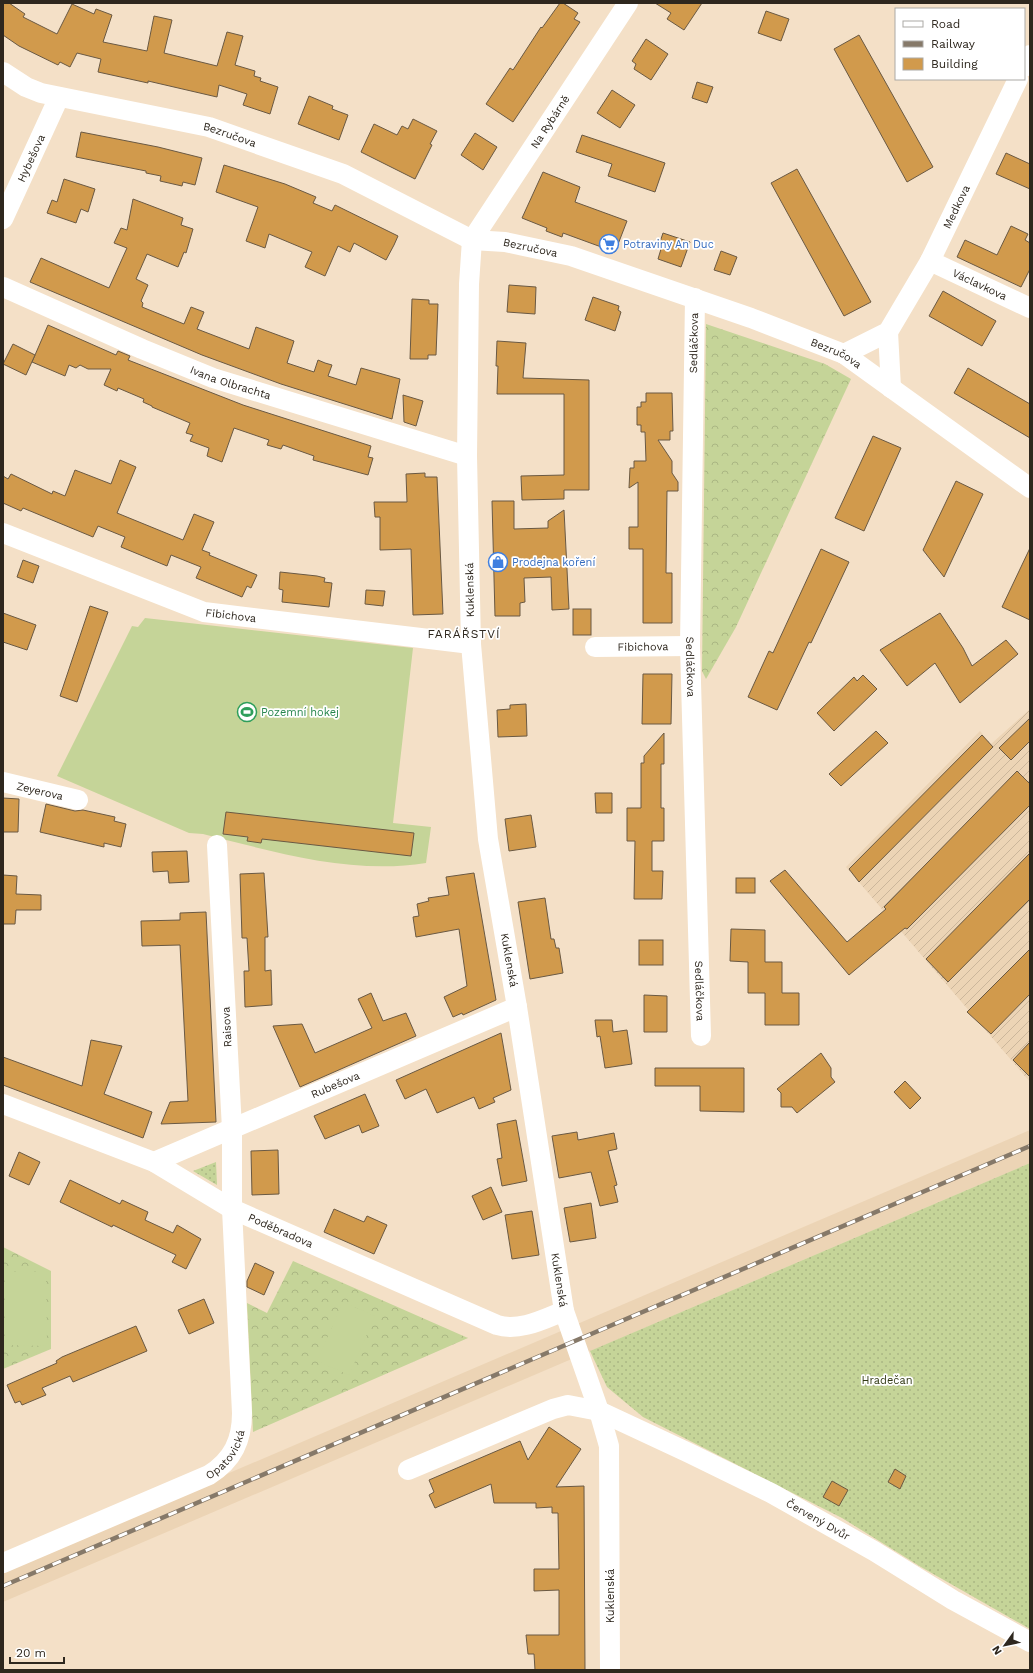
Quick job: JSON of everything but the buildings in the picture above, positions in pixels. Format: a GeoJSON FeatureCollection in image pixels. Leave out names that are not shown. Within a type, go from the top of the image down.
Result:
{"type":"FeatureCollection","features":[{"type":"Feature","properties":{"kind":"street","name":"Na Rybárně"},"geometry":{"type":"LineString","coordinates":[[472,240],[628,3]]}},
{"type":"Feature","properties":{"kind":"street"},"geometry":{"type":"LineString","coordinates":[[1025,65],[1030,55]]}},
{"type":"Feature","properties":{"kind":"street","name":"Bezručova"},"geometry":{"type":"LineString","coordinates":[[3,72],[26,86],[42,93],[209,127],[343,174],[472,240],[505,242],[571,256],[695,298],[844,354],[1030,488]]}},
{"type":"Feature","properties":{"kind":"street","name":"Medkova"},"geometry":{"type":"LineString","coordinates":[[888,332],[930,261],[1018,80]]}},
{"type":"Feature","properties":{"kind":"street","name":"Hybešova"},"geometry":{"type":"LineString","coordinates":[[3,219],[59,97]]}},
{"type":"Feature","properties":{"kind":"street","name":"Kuklenská"},"geometry":{"type":"LineString","coordinates":[[472,240],[469,284],[467,456],[471,644],[488,839],[517,1007],[564,1311],[573,1342],[600,1411],[609,1446],[610,1670]]}},
{"type":"Feature","properties":{"kind":"street","name":"Václavkova"},"geometry":{"type":"LineString","coordinates":[[930,261],[1030,308]]}},
{"type":"Feature","properties":{"kind":"street","name":"Ivana Olbrachta"},"geometry":{"type":"LineString","coordinates":[[3,287],[142,349],[220,380],[467,456]]}},
{"type":"Feature","properties":{"kind":"street","name":"Sedláčkova"},"geometry":{"type":"LineString","coordinates":[[695,298],[690,646],[701,1036]]}},
{"type":"Feature","properties":{"kind":"street"},"geometry":{"type":"LineString","coordinates":[[844,354],[888,332],[891,388]]}},
{"type":"Feature","properties":{"kind":"street","name":"Fibichova"},"geometry":{"type":"LineString","coordinates":[[3,533],[98,572],[204,612],[216,615],[471,644]]}},
{"type":"Feature","properties":{"kind":"street","name":"Fibichova"},"geometry":{"type":"LineString","coordinates":[[595,647],[690,646]]}},
{"type":"Feature","properties":{"kind":"street","name":"Zeyerova"},"geometry":{"type":"LineString","coordinates":[[3,782],[78,800]]}},
{"type":"Feature","properties":{"kind":"street","name":"Raisova"},"geometry":{"type":"LineString","coordinates":[[217,845],[232,1130],[232,1209]]}},
{"type":"Feature","properties":{"kind":"street","name":"Rubešova"},"geometry":{"type":"LineString","coordinates":[[154,1162],[232,1130],[517,1007]]}},
{"type":"Feature","properties":{"kind":"street","name":"Poděbradova"},"geometry":{"type":"LineString","coordinates":[[3,1104],[154,1162],[232,1209],[501,1326],[521,1326],[564,1311]]}},
{"type":"Feature","properties":{"kind":"street","name":"Opatovická"},"geometry":{"type":"LineString","coordinates":[[3,1563],[209,1474],[224,1464],[232,1454],[240,1437],[242,1413],[232,1209]]}},
{"type":"Feature","properties":{"kind":"street"},"geometry":{"type":"LineString","coordinates":[[408,1470],[553,1409],[568,1405],[600,1411]]}},
{"type":"Feature","properties":{"kind":"street","name":"Červený Dvůr"},"geometry":{"type":"LineString","coordinates":[[600,1411],[770,1493],[874,1551],[953,1600],[1030,1642]]}},
{"type":"Feature","properties":{"kind":"shaded area"},"geometry":{"type":"Polygon","coordinates":[[[1030,709],[1030,1082],[846,867],[980,731],[991,744],[1030,709]]]}},
{"type":"Feature","properties":{"kind":"shaded area"},"geometry":{"type":"Polygon","coordinates":[[[1030,1130],[1030,1163],[3,1602],[3,1570],[1030,1130]]]}},
{"type":"Feature","properties":{"kind":"green space"},"geometry":{"type":"Polygon","coordinates":[[[706,324],[825,364],[851,379],[736,627],[706,679],[702,671],[706,324]]]}},
{"type":"Feature","properties":{"kind":"green space","name":"Pozemní hokej"},"geometry":{"type":"Polygon","coordinates":[[[145,618],[413,648],[393,823],[431,827],[426,863],[398,866],[342,864],[314,860],[258,848],[203,834],[189,833],[57,776],[132,626],[138,627],[145,618]]]}},
{"type":"Feature","properties":{"kind":"green space"},"geometry":{"type":"Polygon","coordinates":[[[216,1162],[217,1185],[193,1171],[216,1162]]]}},
{"type":"Feature","properties":{"kind":"green space","name":"Hradečan"},"geometry":{"type":"Polygon","coordinates":[[[1030,1163],[1030,1629],[921,1567],[842,1518],[643,1417],[607,1387],[590,1351],[1030,1163]]]}},
{"type":"Feature","properties":{"kind":"green space"},"geometry":{"type":"Polygon","coordinates":[[[3,1247],[51,1271],[51,1349],[3,1369],[3,1247]]]}},
{"type":"Feature","properties":{"kind":"green space"},"geometry":{"type":"Polygon","coordinates":[[[293,1261],[468,1338],[253,1432],[247,1303],[267,1313],[293,1261]]]}},
{"type":"Feature","properties":{"kind":"green space"},"geometry":{"type":"Polygon","coordinates":[[[5,1272],[46,1272],[47,1346],[5,1345],[5,1272]]]}},
{"type":"Feature","properties":{"kind":"green space"},"geometry":{"type":"Polygon","coordinates":[[[343,1302],[375,1316],[349,1375],[317,1361],[343,1302]]]}},
{"type":"Feature","properties":{"kind":"railway"},"geometry":{"type":"LineString","coordinates":[[3,1586],[1030,1146]]}},
{"type":"Feature","properties":{"kind":"place","name":"Potraviny An Duc"},"geometry":{"type":"Point","coordinates":[609,244]}},
{"type":"Feature","properties":{"kind":"place","name":"Prodejna koření"},"geometry":{"type":"Point","coordinates":[498,562]}},
{"type":"Feature","properties":{"kind":"place","name":"Pozemní hokej"},"geometry":{"type":"Point","coordinates":[247,712]}},
{"type":"Feature","properties":{"kind":"district","name":"FARÁŘSTVÍ"},"geometry":{"type":"Point","coordinates":[464,634]}}]}
